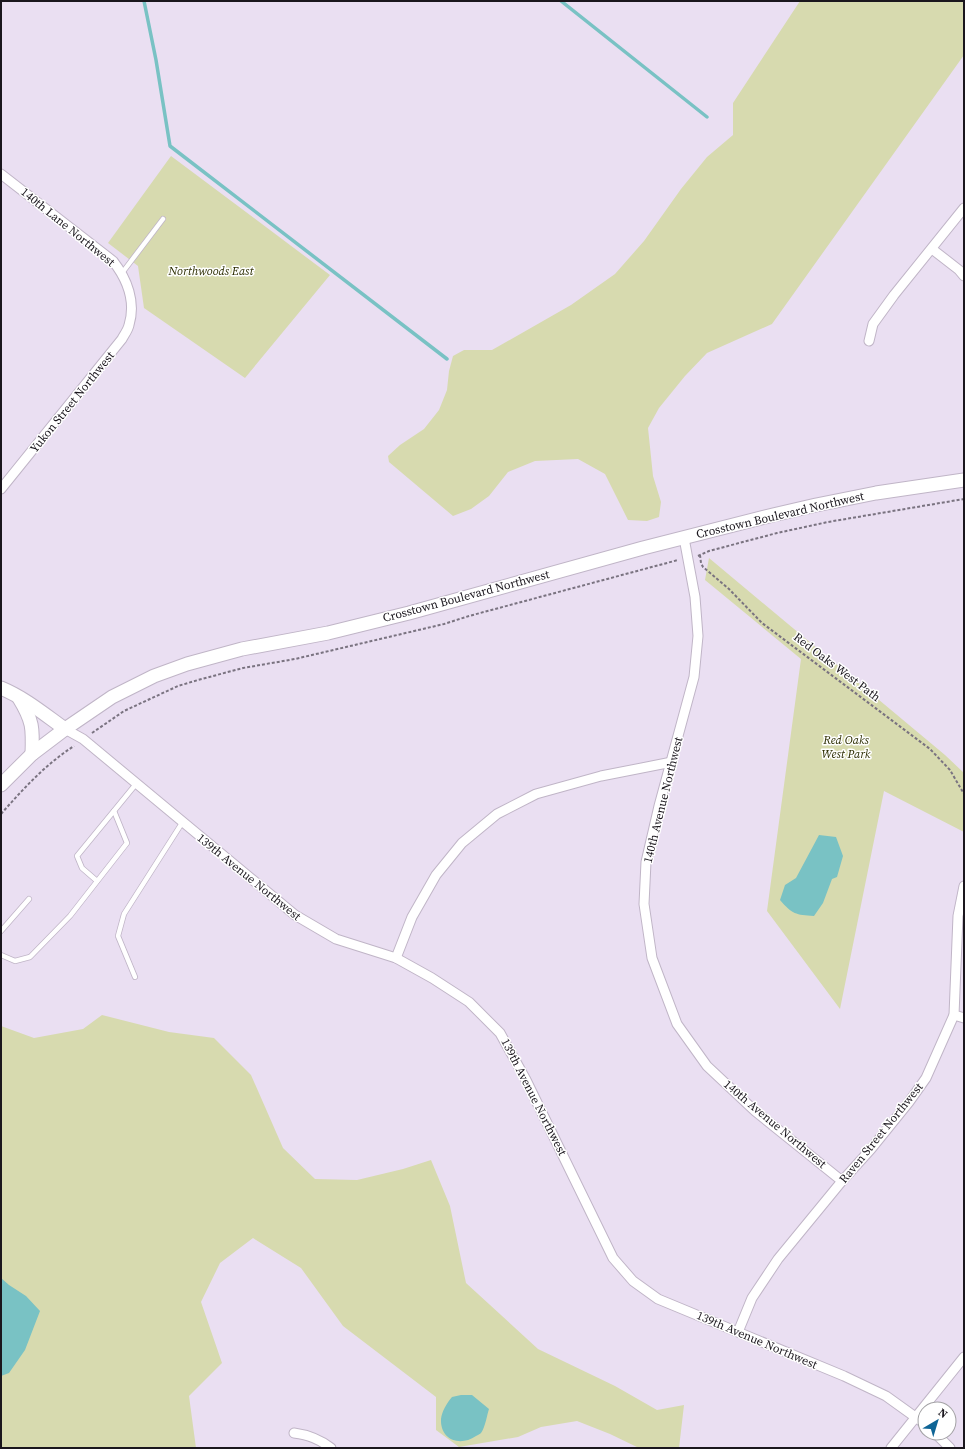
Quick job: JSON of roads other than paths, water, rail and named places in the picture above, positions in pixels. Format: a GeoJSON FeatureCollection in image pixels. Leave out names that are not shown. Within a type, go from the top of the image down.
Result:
{"type":"FeatureCollection","features":[{"type":"Feature","properties":{"kind":"street","name":"140th Lane Northwest"},"geometry":{"type":"LineString","coordinates":[[1,174],[113,261],[122,273],[130,293],[132,310]]}},
{"type":"Feature","properties":{"kind":"street"},"geometry":{"type":"LineString","coordinates":[[869,341],[873,324],[894,295],[964,208]]}},
{"type":"Feature","properties":{"kind":"street"},"geometry":{"type":"LineString","coordinates":[[932,249],[959,270],[964,276]]}},
{"type":"Feature","properties":{"kind":"street","name":"Yukon Street Northwest"},"geometry":{"type":"LineString","coordinates":[[2,488],[122,340],[129,326],[132,310]]}},
{"type":"Feature","properties":{"kind":"street","name":"Crosstown Boulevard Northwest"},"geometry":{"type":"LineString","coordinates":[[1,785],[32,754],[65,729],[112,697],[154,676],[194,662],[242,649],[328,633],[684,538],[816,505],[903,489],[964,480]]}},
{"type":"Feature","properties":{"kind":"street","name":"140th Avenue Northwest"},"geometry":{"type":"LineString","coordinates":[[684,538],[695,597],[698,636],[694,677],[659,806],[646,862],[644,904],[652,958],[677,1024],[708,1066],[754,1111],[842,1181]]}},
{"type":"Feature","properties":{"kind":"street"},"geometry":{"type":"LineString","coordinates":[[1,688],[17,695],[65,729]]}},
{"type":"Feature","properties":{"kind":"street"},"geometry":{"type":"LineString","coordinates":[[17,695],[29,714],[33,730],[32,754]]}},
{"type":"Feature","properties":{"kind":"street","name":"139th Avenue Northwest"},"geometry":{"type":"LineString","coordinates":[[65,729],[83,740],[295,915],[336,939],[396,958],[432,978],[470,1002],[500,1033],[526,1080],[613,1258],[632,1281],[658,1299],[844,1376],[886,1396],[916,1417]]}},
{"type":"Feature","properties":{"kind":"street"},"geometry":{"type":"LineString","coordinates":[[396,958],[412,917],[436,875],[462,843],[497,814],[536,794],[601,776],[672,762]]}},
{"type":"Feature","properties":{"kind":"street","name":"Raven Street Northwest"},"geometry":{"type":"LineString","coordinates":[[738,1332],[752,1298],[778,1259],[842,1181],[871,1149],[909,1102],[926,1078],[954,1015],[958,916],[964,886]]}},
{"type":"Feature","properties":{"kind":"street"},"geometry":{"type":"LineString","coordinates":[[954,1015],[964,1018]]}},
{"type":"Feature","properties":{"kind":"street"},"geometry":{"type":"LineString","coordinates":[[891,1448],[964,1358]]}},
{"type":"Feature","properties":{"kind":"street"},"geometry":{"type":"LineString","coordinates":[[294,1433],[305,1434],[320,1440],[331,1448]]}},
{"type":"Feature","properties":{"kind":"lane"},"geometry":{"type":"LineString","coordinates":[[122,273],[163,219]]}},
{"type":"Feature","properties":{"kind":"lane"},"geometry":{"type":"LineString","coordinates":[[97,881],[82,868],[77,856],[136,784]]}},
{"type":"Feature","properties":{"kind":"lane"},"geometry":{"type":"LineString","coordinates":[[1,955],[15,961],[30,957],[70,916],[127,843],[114,811]]}},
{"type":"Feature","properties":{"kind":"lane"},"geometry":{"type":"LineString","coordinates":[[134,976],[118,936],[124,914],[182,823]]}},
{"type":"Feature","properties":{"kind":"lane"},"geometry":{"type":"LineString","coordinates":[[1,931],[29,899]]}},
{"type":"Feature","properties":{"kind":"waterway"},"geometry":{"type":"LineString","coordinates":[[144,1],[156,60],[170,146],[447,359]]}},
{"type":"Feature","properties":{"kind":"waterway"},"geometry":{"type":"LineString","coordinates":[[561,1],[707,117]]}},
{"type":"Feature","properties":{"kind":"park label","name":"Northwoods East"},"geometry":{"type":"Point","coordinates":[211,271]}},
{"type":"Feature","properties":{"kind":"park label","name":"Red Oaks West Park"},"geometry":{"type":"Point","coordinates":[846,747]}}]}
